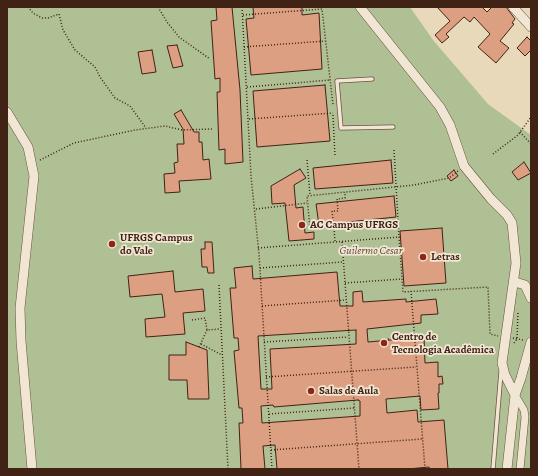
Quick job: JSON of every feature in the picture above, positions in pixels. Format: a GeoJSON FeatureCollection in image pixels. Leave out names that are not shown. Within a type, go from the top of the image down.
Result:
{"type":"FeatureCollection","features":[{"type":"Feature","properties":{"kind":"street"},"geometry":{"type":"LineString","coordinates":[[360,7],[440,107],[450,125],[464,166],[491,199],[507,215],[512,223],[516,263],[515,282],[504,337],[502,363],[505,374],[524,410],[525,417],[520,469]]}},
{"type":"Feature","properties":{"kind":"street"},"geometry":{"type":"LineString","coordinates":[[513,7],[531,27]]}},
{"type":"Feature","properties":{"kind":"street"},"geometry":{"type":"LineString","coordinates":[[7,112],[28,147],[34,176],[20,308],[21,349],[32,469]]}},
{"type":"Feature","properties":{"kind":"street"},"geometry":{"type":"LineString","coordinates":[[515,282],[525,285],[531,298]]}},
{"type":"Feature","properties":{"kind":"street"},"geometry":{"type":"LineString","coordinates":[[507,469],[515,395],[531,342]]}},
{"type":"Feature","properties":{"kind":"lane"},"geometry":{"type":"LineString","coordinates":[[372,79],[336,80],[341,128],[393,127]]}},
{"type":"Feature","properties":{"kind":"lane"},"geometry":{"type":"LineString","coordinates":[[493,469],[502,363]]}},
{"type":"Feature","properties":{"kind":"path"},"geometry":{"type":"LineString","coordinates":[[28,7],[33,13],[42,18],[48,18],[59,14],[63,30],[75,50],[95,66],[100,77],[115,98],[130,106],[146,128]]}},
{"type":"Feature","properties":{"kind":"path"},"geometry":{"type":"LineString","coordinates":[[158,7],[167,22],[179,37],[210,59]]}},
{"type":"Feature","properties":{"kind":"path"},"geometry":{"type":"LineString","coordinates":[[242,7],[272,469]]}},
{"type":"Feature","properties":{"kind":"path"},"geometry":{"type":"LineString","coordinates":[[242,15],[322,9],[333,113],[335,157]]}},
{"type":"Feature","properties":{"kind":"path"},"geometry":{"type":"LineString","coordinates":[[244,47],[325,41]]}},
{"type":"Feature","properties":{"kind":"path"},"geometry":{"type":"LineString","coordinates":[[247,87],[330,80]]}},
{"type":"Feature","properties":{"kind":"path"},"geometry":{"type":"LineString","coordinates":[[249,119],[333,113]]}},
{"type":"Feature","properties":{"kind":"path"},"geometry":{"type":"LineString","coordinates":[[493,154],[520,132],[531,116]]}},
{"type":"Feature","properties":{"kind":"path"},"geometry":{"type":"LineString","coordinates":[[38,161],[74,143],[146,128],[165,126],[182,130],[212,128]]}},
{"type":"Feature","properties":{"kind":"path"},"geometry":{"type":"LineString","coordinates":[[520,132],[531,144]]}},
{"type":"Feature","properties":{"kind":"path"},"geometry":{"type":"LineString","coordinates":[[394,150],[403,292],[488,287],[489,315]]}},
{"type":"Feature","properties":{"kind":"path"},"geometry":{"type":"LineString","coordinates":[[307,160],[310,195],[307,196],[307,203],[310,229],[334,227]]}},
{"type":"Feature","properties":{"kind":"path"},"geometry":{"type":"LineString","coordinates":[[310,195],[396,187],[449,178],[459,170]]}},
{"type":"Feature","properties":{"kind":"path"},"geometry":{"type":"LineString","coordinates":[[335,242],[332,211],[338,211],[337,199],[345,198],[345,192]]}},
{"type":"Feature","properties":{"kind":"path"},"geometry":{"type":"LineString","coordinates":[[255,209],[307,203]]}},
{"type":"Feature","properties":{"kind":"path"},"geometry":{"type":"LineString","coordinates":[[258,248],[399,238]]}},
{"type":"Feature","properties":{"kind":"path"},"geometry":{"type":"LineString","coordinates":[[342,242],[359,469]]}},
{"type":"Feature","properties":{"kind":"path"},"geometry":{"type":"LineString","coordinates":[[260,268],[343,262]]}},
{"type":"Feature","properties":{"kind":"path"},"geometry":{"type":"LineString","coordinates":[[345,283],[402,279]]}},
{"type":"Feature","properties":{"kind":"path"},"geometry":{"type":"LineString","coordinates":[[219,285],[228,469]]}},
{"type":"Feature","properties":{"kind":"path"},"geometry":{"type":"LineString","coordinates":[[411,291],[425,469]]}},
{"type":"Feature","properties":{"kind":"path"},"geometry":{"type":"LineString","coordinates":[[262,306],[346,300]]}},
{"type":"Feature","properties":{"kind":"path"},"geometry":{"type":"LineString","coordinates":[[192,320],[205,318],[207,330],[199,347]]}},
{"type":"Feature","properties":{"kind":"path"},"geometry":{"type":"LineString","coordinates":[[207,330],[220,328]]}},
{"type":"Feature","properties":{"kind":"path"},"geometry":{"type":"LineString","coordinates":[[382,340],[414,335]]}},
{"type":"Feature","properties":{"kind":"path"},"geometry":{"type":"LineString","coordinates":[[264,342],[349,337]]}},
{"type":"Feature","properties":{"kind":"path"},"geometry":{"type":"LineString","coordinates":[[200,344],[222,356]]}},
{"type":"Feature","properties":{"kind":"path"},"geometry":{"type":"LineString","coordinates":[[266,377],[416,367]]}},
{"type":"Feature","properties":{"kind":"path"},"geometry":{"type":"LineString","coordinates":[[268,414],[354,408]]}},
{"type":"Feature","properties":{"kind":"path"},"geometry":{"type":"LineString","coordinates":[[271,450],[422,439]]}},
{"type":"Feature","properties":{"kind":"green space","name":"UFRGS Campus do Vale"},"geometry":{"type":"Polygon","coordinates":[[[7,7],[410,7],[433,40],[488,104],[531,135],[531,469],[7,469],[7,7]]]}},
{"type":"Feature","properties":{"kind":"building"},"geometry":{"type":"Polygon","coordinates":[[[216,7],[232,7],[240,90],[243,162],[225,164],[225,149],[219,150],[217,92],[220,92],[220,78],[215,79],[211,21],[217,20],[216,7]]]}},
{"type":"Feature","properties":{"kind":"building"},"geometry":{"type":"Polygon","coordinates":[[[253,7],[302,7],[302,15],[319,13],[322,69],[251,75],[246,19],[254,18],[253,7]]]}},
{"type":"Feature","properties":{"kind":"building"},"geometry":{"type":"Polygon","coordinates":[[[437,7],[482,7],[487,12],[492,7],[506,7],[515,19],[512,23],[514,24],[500,41],[509,48],[496,63],[478,47],[490,34],[474,17],[470,22],[464,17],[446,34],[449,37],[442,43],[435,35],[450,21],[437,7]]]}},
{"type":"Feature","properties":{"kind":"building"},"geometry":{"type":"Polygon","coordinates":[[[527,37],[531,41],[531,50],[525,56],[517,48],[527,37]]]}},
{"type":"Feature","properties":{"kind":"building"},"geometry":{"type":"Polygon","coordinates":[[[177,45],[183,66],[173,68],[167,46],[177,45]]]}},
{"type":"Feature","properties":{"kind":"building"},"geometry":{"type":"Polygon","coordinates":[[[152,50],[156,72],[142,74],[138,52],[152,50]]]}},
{"type":"Feature","properties":{"kind":"building"},"geometry":{"type":"Polygon","coordinates":[[[325,85],[330,141],[257,147],[253,91],[325,85]]]}},
{"type":"Feature","properties":{"kind":"building"},"geometry":{"type":"Polygon","coordinates":[[[181,110],[194,132],[199,132],[199,142],[202,142],[203,160],[209,159],[211,179],[179,181],[180,192],[165,193],[164,174],[175,173],[174,163],[178,162],[177,144],[184,144],[183,129],[174,114],[181,110]]]}},
{"type":"Feature","properties":{"kind":"building"},"geometry":{"type":"Polygon","coordinates":[[[391,160],[393,183],[315,189],[313,168],[391,160]]]}},
{"type":"Feature","properties":{"kind":"building"},"geometry":{"type":"Polygon","coordinates":[[[524,162],[531,173],[518,180],[512,172],[524,162]]]}},
{"type":"Feature","properties":{"kind":"building"},"geometry":{"type":"Polygon","coordinates":[[[300,169],[306,178],[294,185],[296,208],[303,207],[305,233],[314,232],[314,239],[289,241],[285,203],[272,204],[271,186],[300,169]]]}},
{"type":"Feature","properties":{"kind":"building"},"geometry":{"type":"Polygon","coordinates":[[[454,170],[458,176],[451,181],[447,176],[454,170]]]}},
{"type":"Feature","properties":{"kind":"building"},"geometry":{"type":"Polygon","coordinates":[[[394,196],[396,217],[319,225],[316,204],[394,196]]]}},
{"type":"Feature","properties":{"kind":"building","name":"Letras"},"geometry":{"type":"Polygon","coordinates":[[[442,228],[446,283],[404,286],[400,231],[442,228]]]}},
{"type":"Feature","properties":{"kind":"building"},"geometry":{"type":"Polygon","coordinates":[[[205,242],[212,242],[214,273],[208,273],[207,267],[202,267],[201,249],[205,249],[205,242]]]}},
{"type":"Feature","properties":{"kind":"building"},"geometry":{"type":"Polygon","coordinates":[[[252,266],[253,279],[337,272],[340,306],[353,306],[353,292],[362,291],[363,302],[406,299],[406,302],[436,299],[438,314],[421,315],[421,323],[367,329],[368,342],[424,337],[425,363],[438,362],[438,377],[442,376],[443,384],[439,384],[438,393],[439,409],[421,410],[420,396],[386,399],[387,413],[417,410],[418,422],[444,420],[448,469],[430,469],[429,467],[408,469],[277,469],[275,445],[263,446],[265,469],[241,469],[239,423],[243,423],[242,408],[239,408],[234,351],[239,350],[238,338],[234,338],[230,288],[236,288],[234,268],[252,266]],[[356,330],[258,336],[261,389],[272,389],[270,349],[356,344],[356,330]],[[360,401],[274,407],[273,405],[261,406],[262,423],[360,416],[360,401]]]}},
{"type":"Feature","properties":{"kind":"building"},"geometry":{"type":"Polygon","coordinates":[[[173,271],[175,292],[203,289],[205,311],[183,313],[185,334],[146,337],[145,319],[165,317],[162,294],[130,297],[128,276],[173,271]]]}},
{"type":"Feature","properties":{"kind":"building"},"geometry":{"type":"Polygon","coordinates":[[[186,342],[207,350],[209,399],[188,399],[187,380],[169,380],[169,355],[186,355],[186,342]]]}},
{"type":"Feature","properties":{"kind":"place","name":"AC Campus UFRGS"},"geometry":{"type":"Point","coordinates":[302,225]}},
{"type":"Feature","properties":{"kind":"place","name":"UFRGS Campus do Vale"},"geometry":{"type":"Point","coordinates":[112,244]}},
{"type":"Feature","properties":{"kind":"place","name":"Letras"},"geometry":{"type":"Point","coordinates":[423,257]}},
{"type":"Feature","properties":{"kind":"place","name":"Centro de Tecnologia Acadêmica"},"geometry":{"type":"Point","coordinates":[384,343]}},
{"type":"Feature","properties":{"kind":"place","name":"Salas de Aula"},"geometry":{"type":"Point","coordinates":[311,391]}},
{"type":"Feature","properties":{"kind":"park label","name":"Guilermo Cesar"},"geometry":{"type":"Point","coordinates":[371,251]}}]}
